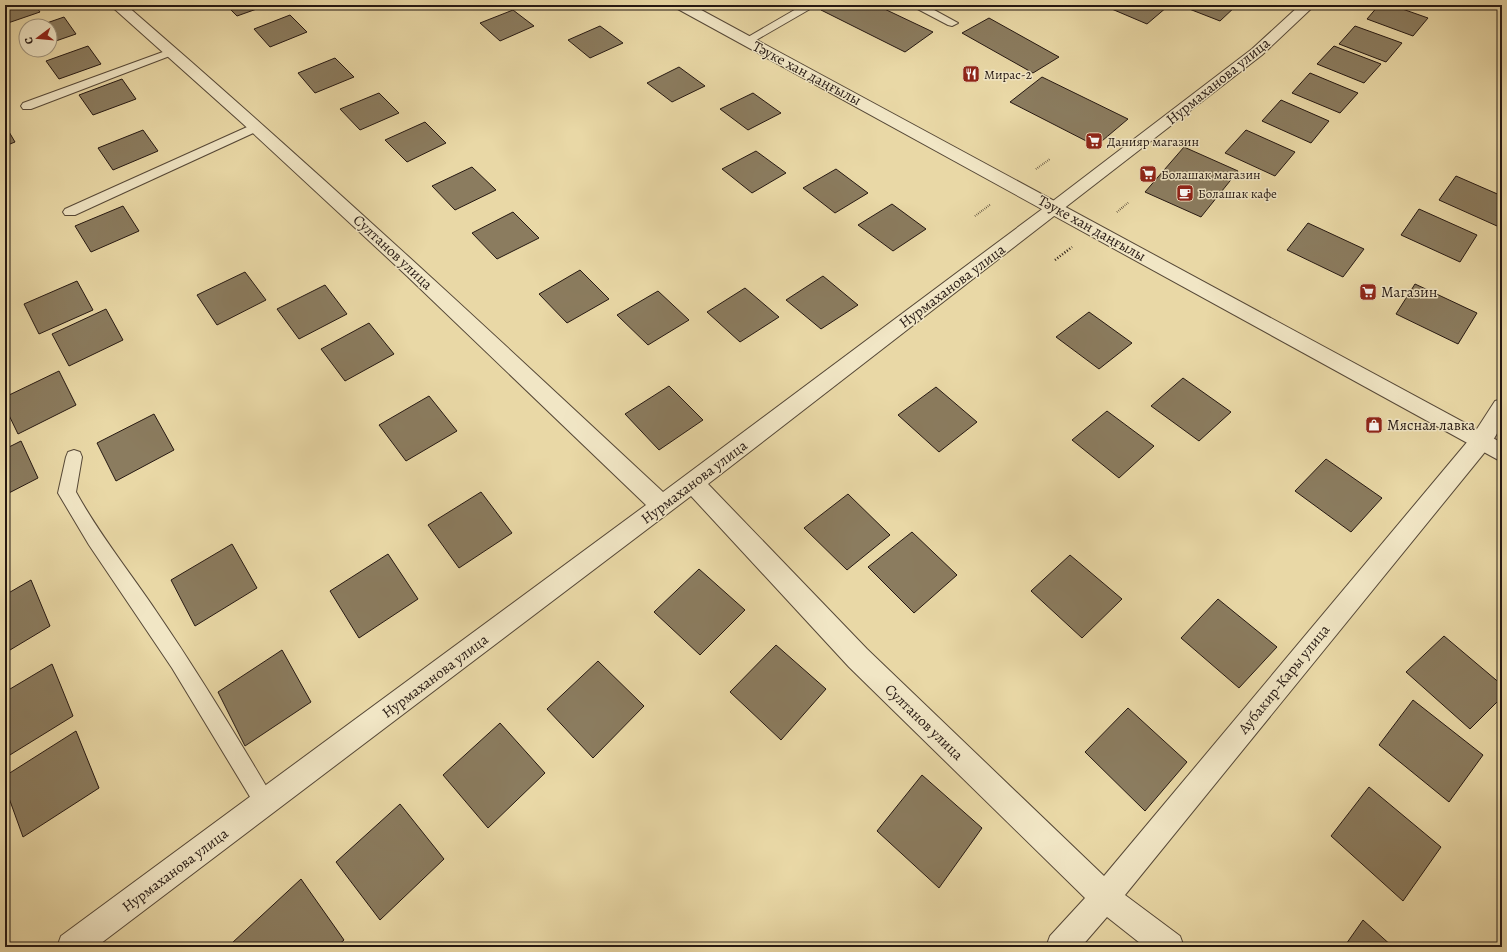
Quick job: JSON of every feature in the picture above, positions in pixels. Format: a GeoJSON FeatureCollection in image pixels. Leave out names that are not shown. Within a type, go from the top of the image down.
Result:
{"type":"FeatureCollection","features":[{"type":"Feature","properties":{"kind":"street","name":"Султанов улица"},"geometry":{"type":"LineString","coordinates":[[117,5],[256,127],[414,271],[662,506]]}},
{"type":"Feature","properties":{"kind":"street","name":"Тәуке хан даңғылы"},"geometry":{"type":"LineString","coordinates":[[681,5],[1492,447]]}},
{"type":"Feature","properties":{"kind":"street","name":"Нурмаханова улица"},"geometry":{"type":"LineString","coordinates":[[72,947],[693,483],[1055,208],[1257,52],[1308,5]]}},
{"type":"Feature","properties":{"kind":"street","name":"Аубакир-Кары улица"},"geometry":{"type":"LineString","coordinates":[[1061,947],[1492,447],[1502,407]]}},
{"type":"Feature","properties":{"kind":"street","name":"Султанов улица"},"geometry":{"type":"LineString","coordinates":[[693,483],[858,658],[1105,897],[1169,947]]}},
{"type":"Feature","properties":{"kind":"lane"},"geometry":{"type":"LineString","coordinates":[[747,41],[812,5]]}},
{"type":"Feature","properties":{"kind":"lane"},"geometry":{"type":"LineString","coordinates":[[916,5],[952,23]]}},
{"type":"Feature","properties":{"kind":"lane"},"geometry":{"type":"LineString","coordinates":[[27,106],[171,52]]}},
{"type":"Feature","properties":{"kind":"lane"},"geometry":{"type":"LineString","coordinates":[[70,212],[256,127]]}},
{"type":"Feature","properties":{"kind":"lane"},"geometry":{"type":"LineString","coordinates":[[74,457],[66,493],[84,525],[147,614],[216,718],[265,803]]}},
{"type":"Feature","properties":{"kind":"building"},"geometry":{"type":"Polygon","coordinates":[[[5,5],[35,5],[40,12],[18,18],[18,20],[5,24],[5,5]]]}},
{"type":"Feature","properties":{"kind":"building"},"geometry":{"type":"Polygon","coordinates":[[[226,5],[268,5],[237,16],[226,5]]]}},
{"type":"Feature","properties":{"kind":"building"},"geometry":{"type":"Polygon","coordinates":[[[829,5],[876,5],[933,32],[905,52],[821,10],[829,5]]]}},
{"type":"Feature","properties":{"kind":"building"},"geometry":{"type":"Polygon","coordinates":[[[1110,5],[1162,5],[1167,7],[1147,24],[1107,7],[1110,5]]]}},
{"type":"Feature","properties":{"kind":"building"},"geometry":{"type":"Polygon","coordinates":[[[1179,5],[1237,5],[1220,21],[1179,5]]]}},
{"type":"Feature","properties":{"kind":"building"},"geometry":{"type":"Polygon","coordinates":[[[1379,5],[1391,5],[1428,18],[1413,36],[1367,19],[1379,5]]]}},
{"type":"Feature","properties":{"kind":"building"},"geometry":{"type":"Polygon","coordinates":[[[513,10],[534,26],[500,41],[480,23],[513,10]]]}},
{"type":"Feature","properties":{"kind":"building"},"geometry":{"type":"Polygon","coordinates":[[[290,15],[307,32],[270,47],[254,29],[290,15]]]}},
{"type":"Feature","properties":{"kind":"building"},"geometry":{"type":"Polygon","coordinates":[[[64,17],[76,34],[58,40],[58,19],[64,17]]]}},
{"type":"Feature","properties":{"kind":"building"},"geometry":{"type":"Polygon","coordinates":[[[989,18],[1059,57],[1033,73],[962,33],[989,18]]]}},
{"type":"Feature","properties":{"kind":"building"},"geometry":{"type":"Polygon","coordinates":[[[600,26],[623,43],[590,58],[568,40],[600,26]]]}},
{"type":"Feature","properties":{"kind":"building"},"geometry":{"type":"Polygon","coordinates":[[[1355,26],[1402,43],[1386,62],[1339,44],[1355,26]]]}},
{"type":"Feature","properties":{"kind":"building"},"geometry":{"type":"Polygon","coordinates":[[[88,46],[101,64],[59,79],[46,61],[58,58],[88,46]]]}},
{"type":"Feature","properties":{"kind":"building"},"geometry":{"type":"Polygon","coordinates":[[[1334,46],[1381,64],[1364,83],[1317,64],[1334,46]]]}},
{"type":"Feature","properties":{"kind":"building"},"geometry":{"type":"Polygon","coordinates":[[[335,58],[354,77],[315,93],[298,73],[335,58]]]}},
{"type":"Feature","properties":{"kind":"building"},"geometry":{"type":"Polygon","coordinates":[[[679,67],[705,86],[672,102],[647,83],[679,67]]]}},
{"type":"Feature","properties":{"kind":"building"},"geometry":{"type":"Polygon","coordinates":[[[1310,73],[1358,93],[1340,113],[1292,93],[1310,73]]]}},
{"type":"Feature","properties":{"kind":"building"},"geometry":{"type":"Polygon","coordinates":[[[1042,77],[1128,119],[1096,146],[1010,102],[1042,77]]]}},
{"type":"Feature","properties":{"kind":"building"},"geometry":{"type":"Polygon","coordinates":[[[122,79],[136,99],[93,115],[79,95],[122,79]]]}},
{"type":"Feature","properties":{"kind":"building"},"geometry":{"type":"Polygon","coordinates":[[[379,93],[399,113],[360,130],[340,109],[379,93]]]}},
{"type":"Feature","properties":{"kind":"building"},"geometry":{"type":"Polygon","coordinates":[[[753,93],[781,113],[748,130],[720,109],[753,93]]]}},
{"type":"Feature","properties":{"kind":"building"},"geometry":{"type":"Polygon","coordinates":[[[1281,100],[1329,121],[1311,143],[1262,121],[1281,100]]]}},
{"type":"Feature","properties":{"kind":"building"},"geometry":{"type":"Polygon","coordinates":[[[425,122],[446,143],[407,162],[385,140],[425,122]]]}},
{"type":"Feature","properties":{"kind":"building"},"geometry":{"type":"Polygon","coordinates":[[[5,125],[15,142],[5,146],[5,125]]]}},
{"type":"Feature","properties":{"kind":"building"},"geometry":{"type":"Polygon","coordinates":[[[143,130],[158,151],[113,170],[98,148],[143,130]]]}},
{"type":"Feature","properties":{"kind":"building"},"geometry":{"type":"Polygon","coordinates":[[[1246,130],[1295,152],[1275,176],[1225,153],[1246,130]]]}},
{"type":"Feature","properties":{"kind":"building"},"geometry":{"type":"Polygon","coordinates":[[[1184,147],[1238,171],[1201,217],[1145,192],[1184,147]]]}},
{"type":"Feature","properties":{"kind":"building"},"geometry":{"type":"Polygon","coordinates":[[[756,151],[786,173],[752,193],[722,169],[756,151]]]}},
{"type":"Feature","properties":{"kind":"building"},"geometry":{"type":"Polygon","coordinates":[[[472,167],[496,190],[455,210],[432,186],[472,167]]]}},
{"type":"Feature","properties":{"kind":"building"},"geometry":{"type":"Polygon","coordinates":[[[836,169],[868,193],[835,213],[803,188],[836,169]]]}},
{"type":"Feature","properties":{"kind":"building"},"geometry":{"type":"Polygon","coordinates":[[[1456,176],[1502,196],[1502,217],[1497,226],[1439,200],[1456,176]]]}},
{"type":"Feature","properties":{"kind":"building"},"geometry":{"type":"Polygon","coordinates":[[[892,204],[926,229],[893,251],[858,225],[892,204]]]}},
{"type":"Feature","properties":{"kind":"building"},"geometry":{"type":"Polygon","coordinates":[[[123,206],[139,231],[91,252],[75,226],[123,206]]]}},
{"type":"Feature","properties":{"kind":"building"},"geometry":{"type":"Polygon","coordinates":[[[1419,209],[1477,235],[1460,262],[1401,235],[1419,209]]]}},
{"type":"Feature","properties":{"kind":"building"},"geometry":{"type":"Polygon","coordinates":[[[513,212],[539,238],[497,259],[472,233],[513,212]]]}},
{"type":"Feature","properties":{"kind":"building"},"geometry":{"type":"Polygon","coordinates":[[[1308,223],[1364,249],[1343,277],[1287,250],[1308,223]]]}},
{"type":"Feature","properties":{"kind":"building"},"geometry":{"type":"Polygon","coordinates":[[[580,270],[609,299],[567,323],[539,294],[580,270]]]}},
{"type":"Feature","properties":{"kind":"building"},"geometry":{"type":"Polygon","coordinates":[[[245,272],[266,300],[217,325],[197,295],[245,272]]]}},
{"type":"Feature","properties":{"kind":"building"},"geometry":{"type":"Polygon","coordinates":[[[823,276],[858,305],[821,329],[786,300],[823,276]]]}},
{"type":"Feature","properties":{"kind":"building"},"geometry":{"type":"Polygon","coordinates":[[[77,281],[93,310],[39,334],[24,304],[77,281]]]}},
{"type":"Feature","properties":{"kind":"building"},"geometry":{"type":"Polygon","coordinates":[[[1415,284],[1477,313],[1458,344],[1396,314],[1415,284]]]}},
{"type":"Feature","properties":{"kind":"building"},"geometry":{"type":"Polygon","coordinates":[[[325,285],[347,314],[299,339],[277,309],[325,285]]]}},
{"type":"Feature","properties":{"kind":"building"},"geometry":{"type":"Polygon","coordinates":[[[745,288],[779,317],[740,342],[707,312],[745,288]]]}},
{"type":"Feature","properties":{"kind":"building"},"geometry":{"type":"Polygon","coordinates":[[[658,291],[689,320],[648,345],[617,315],[658,291]]]}},
{"type":"Feature","properties":{"kind":"building"},"geometry":{"type":"Polygon","coordinates":[[[106,309],[123,340],[69,366],[52,334],[106,309]]]}},
{"type":"Feature","properties":{"kind":"building"},"geometry":{"type":"Polygon","coordinates":[[[1089,312],[1132,343],[1099,369],[1056,337],[1089,312]]]}},
{"type":"Feature","properties":{"kind":"building"},"geometry":{"type":"Polygon","coordinates":[[[369,323],[394,354],[345,381],[321,349],[369,323]]]}},
{"type":"Feature","properties":{"kind":"building"},"geometry":{"type":"Polygon","coordinates":[[[59,371],[76,405],[18,434],[5,407],[5,397],[59,371]]]}},
{"type":"Feature","properties":{"kind":"building"},"geometry":{"type":"Polygon","coordinates":[[[1183,378],[1231,412],[1199,441],[1151,406],[1183,378]]]}},
{"type":"Feature","properties":{"kind":"building"},"geometry":{"type":"Polygon","coordinates":[[[669,386],[703,420],[659,450],[625,414],[669,386]]]}},
{"type":"Feature","properties":{"kind":"building"},"geometry":{"type":"Polygon","coordinates":[[[936,387],[977,422],[939,452],[898,415],[936,387]]]}},
{"type":"Feature","properties":{"kind":"building"},"geometry":{"type":"Polygon","coordinates":[[[429,396],[457,431],[406,461],[379,425],[429,396]]]}},
{"type":"Feature","properties":{"kind":"building"},"geometry":{"type":"Polygon","coordinates":[[[1107,411],[1154,446],[1119,478],[1072,440],[1107,411]]]}},
{"type":"Feature","properties":{"kind":"building"},"geometry":{"type":"Polygon","coordinates":[[[154,414],[174,450],[116,481],[97,443],[154,414]]]}},
{"type":"Feature","properties":{"kind":"building"},"geometry":{"type":"Polygon","coordinates":[[[21,441],[38,478],[5,495],[5,449],[21,441]]]}},
{"type":"Feature","properties":{"kind":"building"},"geometry":{"type":"Polygon","coordinates":[[[1326,459],[1382,498],[1351,532],[1295,491],[1326,459]]]}},
{"type":"Feature","properties":{"kind":"building"},"geometry":{"type":"Polygon","coordinates":[[[481,492],[512,533],[459,568],[428,525],[481,492]]]}},
{"type":"Feature","properties":{"kind":"building"},"geometry":{"type":"Polygon","coordinates":[[[848,494],[890,535],[847,570],[804,528],[848,494]]]}},
{"type":"Feature","properties":{"kind":"building"},"geometry":{"type":"Polygon","coordinates":[[[912,532],[957,575],[914,613],[868,567],[912,532]]]}},
{"type":"Feature","properties":{"kind":"building"},"geometry":{"type":"Polygon","coordinates":[[[232,544],[257,588],[195,626],[171,580],[232,544]]]}},
{"type":"Feature","properties":{"kind":"building"},"geometry":{"type":"Polygon","coordinates":[[[388,554],[418,599],[359,638],[330,591],[388,554]]]}},
{"type":"Feature","properties":{"kind":"building"},"geometry":{"type":"Polygon","coordinates":[[[1070,555],[1122,599],[1082,638],[1031,591],[1070,555]]]}},
{"type":"Feature","properties":{"kind":"building"},"geometry":{"type":"Polygon","coordinates":[[[699,569],[745,610],[700,655],[654,612],[699,569]]]}},
{"type":"Feature","properties":{"kind":"building"},"geometry":{"type":"Polygon","coordinates":[[[31,580],[50,626],[5,653],[5,595],[31,580]]]}},
{"type":"Feature","properties":{"kind":"building"},"geometry":{"type":"Polygon","coordinates":[[[1218,599],[1277,647],[1239,688],[1181,638],[1218,599]]]}},
{"type":"Feature","properties":{"kind":"building"},"geometry":{"type":"Polygon","coordinates":[[[1444,636],[1502,685],[1502,697],[1470,729],[1406,672],[1444,636]]]}},
{"type":"Feature","properties":{"kind":"building"},"geometry":{"type":"Polygon","coordinates":[[[776,645],[826,689],[781,740],[730,692],[776,645]]]}},
{"type":"Feature","properties":{"kind":"building"},"geometry":{"type":"Polygon","coordinates":[[[282,650],[311,702],[245,746],[218,692],[282,650]]]}},
{"type":"Feature","properties":{"kind":"building"},"geometry":{"type":"Polygon","coordinates":[[[598,661],[644,706],[593,758],[547,709],[598,661]]]}},
{"type":"Feature","properties":{"kind":"building"},"geometry":{"type":"Polygon","coordinates":[[[52,664],[73,716],[5,758],[5,692],[52,664]]]}},
{"type":"Feature","properties":{"kind":"building"},"geometry":{"type":"Polygon","coordinates":[[[1413,700],[1483,755],[1449,802],[1379,745],[1413,700]]]}},
{"type":"Feature","properties":{"kind":"building"},"geometry":{"type":"Polygon","coordinates":[[[1128,708],[1187,762],[1145,811],[1085,752],[1128,708]]]}},
{"type":"Feature","properties":{"kind":"building"},"geometry":{"type":"Polygon","coordinates":[[[500,723],[545,773],[488,828],[443,775],[500,723]]]}},
{"type":"Feature","properties":{"kind":"building"},"geometry":{"type":"Polygon","coordinates":[[[76,731],[99,788],[23,837],[5,787],[5,776],[76,731]]]}},
{"type":"Feature","properties":{"kind":"building"},"geometry":{"type":"Polygon","coordinates":[[[922,775],[982,828],[939,888],[877,831],[922,775]]]}},
{"type":"Feature","properties":{"kind":"building"},"geometry":{"type":"Polygon","coordinates":[[[1369,787],[1441,847],[1403,901],[1331,836],[1369,787]]]}},
{"type":"Feature","properties":{"kind":"building"},"geometry":{"type":"Polygon","coordinates":[[[400,804],[444,859],[380,920],[336,862],[400,804]]]}},
{"type":"Feature","properties":{"kind":"building"},"geometry":{"type":"Polygon","coordinates":[[[301,879],[344,940],[336,947],[234,947],[232,943],[301,879]]]}},
{"type":"Feature","properties":{"kind":"building"},"geometry":{"type":"Polygon","coordinates":[[[1363,920],[1393,947],[1344,947],[1363,920]]]}},
{"type":"Feature","properties":{"kind":"place","name":"Мирас-2"},"geometry":{"type":"Point","coordinates":[971,74]}},
{"type":"Feature","properties":{"kind":"place","name":"Данияр магазин"},"geometry":{"type":"Point","coordinates":[1094,141]}},
{"type":"Feature","properties":{"kind":"place","name":"Болашак магазин"},"geometry":{"type":"Point","coordinates":[1148,174]}},
{"type":"Feature","properties":{"kind":"place","name":"Болашак кафе"},"geometry":{"type":"Point","coordinates":[1185,193]}},
{"type":"Feature","properties":{"kind":"place","name":"Магазин"},"geometry":{"type":"Point","coordinates":[1368,292]}},
{"type":"Feature","properties":{"kind":"place","name":"Мясная лавка"},"geometry":{"type":"Point","coordinates":[1374,425]}}]}
